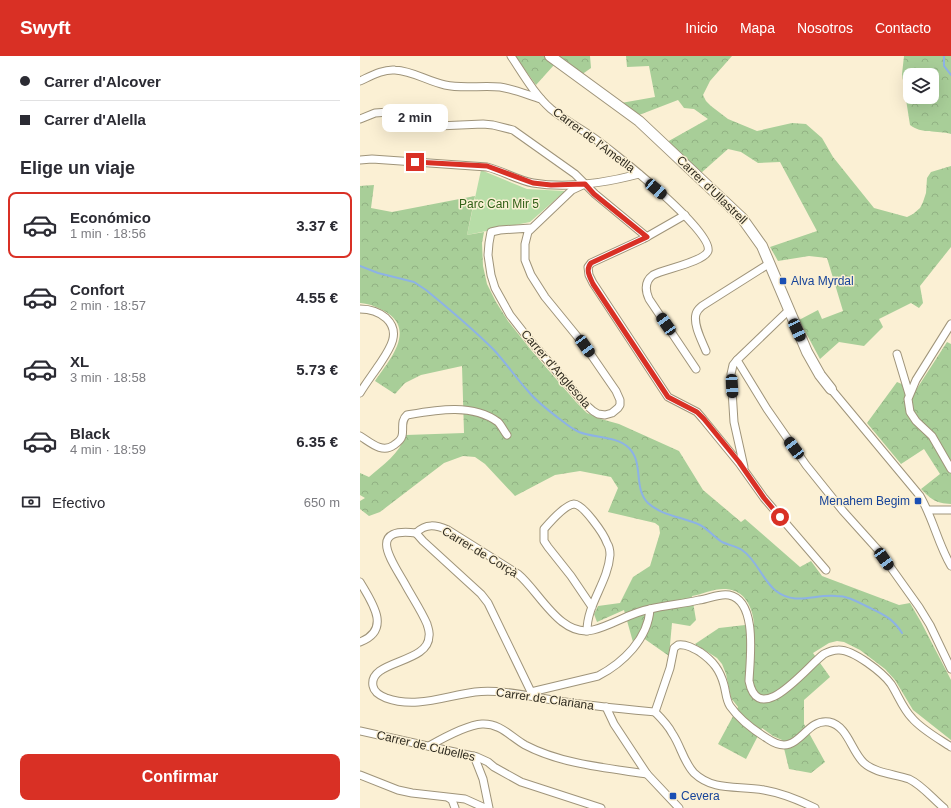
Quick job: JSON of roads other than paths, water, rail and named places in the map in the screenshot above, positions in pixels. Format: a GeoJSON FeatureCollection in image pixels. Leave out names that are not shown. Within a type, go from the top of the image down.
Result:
{"type":"FeatureCollection","features":[{"type":"Feature","properties":{"kind":"street","name":"Carrer de l'Ametlla"},"geometry":{"type":"LineString","coordinates":[[511,56],[551,109],[612,152],[639,174],[685,216],[705,239],[708,246],[707,252],[702,257],[653,274],[647,281],[646,290],[649,299],[696,369]]}},
{"type":"Feature","properties":{"kind":"street","name":"Carrer d'Ullastrell"},"geometry":{"type":"LineString","coordinates":[[550,56],[639,121],[724,200],[754,232],[770,263],[807,352],[820,375],[916,491],[928,510],[951,566]]}},
{"type":"Feature","properties":{"kind":"street"},"geometry":{"type":"LineString","coordinates":[[360,81],[381,72],[394,70],[416,74],[444,85],[463,87],[499,87],[542,99]]}},
{"type":"Feature","properties":{"kind":"street"},"geometry":{"type":"LineString","coordinates":[[360,119],[375,113],[389,112],[438,126],[483,124],[507,128],[520,134],[560,162],[575,174],[594,194],[647,237]]}},
{"type":"Feature","properties":{"kind":"street"},"geometry":{"type":"LineString","coordinates":[[360,160],[372,159],[487,166],[533,183],[551,185],[585,184],[639,174]]}},
{"type":"Feature","properties":{"kind":"street","name":"Carrer d'Anglesola"},"geometry":{"type":"LineString","coordinates":[[531,228],[492,232],[488,255],[491,275],[495,288],[512,318],[574,392],[593,411],[602,415],[612,413],[620,405],[620,400],[616,391],[585,346],[545,297],[527,266],[525,244],[528,232],[572,190],[585,184]]}},
{"type":"Feature","properties":{"kind":"street"},"geometry":{"type":"LineString","coordinates":[[685,216],[647,237],[591,263],[588,266],[589,275],[593,284],[668,397],[697,412],[704,419],[739,462],[764,498],[826,570]]}},
{"type":"Feature","properties":{"kind":"street"},"geometry":{"type":"LineString","coordinates":[[706,351],[696,323],[698,310],[770,263]]}},
{"type":"Feature","properties":{"kind":"street"},"geometry":{"type":"LineString","coordinates":[[360,309],[372,311],[383,316],[392,326],[394,335],[391,346],[360,393]]}},
{"type":"Feature","properties":{"kind":"street"},"geometry":{"type":"LineString","coordinates":[[746,473],[734,422],[731,374],[733,365],[789,310]]}},
{"type":"Feature","properties":{"kind":"street"},"geometry":{"type":"LineString","coordinates":[[951,324],[916,380],[908,399],[910,412],[932,436],[951,469]]}},
{"type":"Feature","properties":{"kind":"street"},"geometry":{"type":"LineString","coordinates":[[897,354],[909,394]]}},
{"type":"Feature","properties":{"kind":"street"},"geometry":{"type":"LineString","coordinates":[[737,360],[767,409],[790,442],[843,511],[879,551],[919,607],[930,625],[951,669]]}},
{"type":"Feature","properties":{"kind":"street"},"geometry":{"type":"LineString","coordinates":[[360,436],[382,448],[390,448],[396,444],[402,435],[403,421],[407,415],[443,410],[466,410],[484,416],[499,423],[507,435]]}},
{"type":"Feature","properties":{"kind":"street"},"geometry":{"type":"LineString","coordinates":[[592,607],[571,576],[544,541],[544,529],[562,511],[573,504],[578,504],[588,514],[607,542],[609,549],[609,562],[601,588],[587,621],[587,630],[601,627],[637,612],[650,609],[701,600],[718,595],[735,597],[743,603],[749,620],[749,681],[753,693],[766,699],[775,696],[823,655],[835,650],[846,651],[871,665],[889,682],[913,720],[951,748]]}},
{"type":"Feature","properties":{"kind":"street"},"geometry":{"type":"LineString","coordinates":[[928,510],[951,510]]}},
{"type":"Feature","properties":{"kind":"street","name":"Carrer de Corçà"},"geometry":{"type":"LineString","coordinates":[[416,533],[421,528],[430,525],[436,525],[448,530],[505,565],[521,577],[551,612],[559,619],[573,628],[587,630]]}},
{"type":"Feature","properties":{"kind":"street","name":"Carrer de Clariana"},"geometry":{"type":"LineString","coordinates":[[416,533],[401,531],[391,535],[387,546],[388,554],[391,560],[427,624],[430,635],[429,641],[420,652],[379,672],[373,680],[374,689],[382,697],[409,703],[486,691],[495,691],[532,694],[564,702],[655,712]]}},
{"type":"Feature","properties":{"kind":"street"},"geometry":{"type":"LineString","coordinates":[[416,533],[423,542],[481,594],[488,603],[532,694],[598,676],[606,672],[626,656],[637,643],[646,629],[650,617],[650,609]]}},
{"type":"Feature","properties":{"kind":"street"},"geometry":{"type":"LineString","coordinates":[[360,582],[378,619],[378,625],[374,633],[369,638],[360,642]]}},
{"type":"Feature","properties":{"kind":"street"},"geometry":{"type":"LineString","coordinates":[[815,808],[797,800],[764,790],[719,786],[708,783],[688,766],[683,758],[673,733],[655,712],[670,668],[674,648],[678,645],[689,646],[714,663],[721,677],[729,704],[737,715],[769,740],[781,746],[786,746],[792,744],[817,724],[829,722],[844,732],[859,758],[868,766],[910,780],[944,808]]}},
{"type":"Feature","properties":{"kind":"street"},"geometry":{"type":"LineString","coordinates":[[606,707],[614,724],[647,774],[679,808]]}},
{"type":"Feature","properties":{"kind":"street"},"geometry":{"type":"LineString","coordinates":[[429,746],[466,728],[482,724],[498,727],[527,746],[550,755],[570,761],[647,774]]}},
{"type":"Feature","properties":{"kind":"street","name":"Carrer de Cubelles"},"geometry":{"type":"LineString","coordinates":[[360,731],[474,756],[488,762],[494,768],[521,782],[601,808]]}},
{"type":"Feature","properties":{"kind":"street"},"geometry":{"type":"LineString","coordinates":[[474,756],[483,779],[489,808]]}},
{"type":"Feature","properties":{"kind":"street"},"geometry":{"type":"LineString","coordinates":[[360,775],[398,790],[465,799],[485,808]]}},
{"type":"Feature","properties":{"kind":"street"},"geometry":{"type":"LineString","coordinates":[[449,798],[452,800],[455,808]]}},
{"type":"Feature","properties":{"kind":"waterway"},"geometry":{"type":"LineString","coordinates":[[944,56],[944,66],[951,75]]}},
{"type":"Feature","properties":{"kind":"waterway"},"geometry":{"type":"LineString","coordinates":[[360,266],[378,273],[414,282],[426,290],[461,319],[494,350],[539,403],[579,432],[612,439],[624,444],[634,454],[638,468],[639,483],[643,497],[648,503],[666,514],[700,525],[722,542],[742,550],[752,559],[776,591],[791,598],[798,599],[828,596],[848,598],[886,616],[902,633]]}},
{"type":"Feature","properties":{"kind":"place","name":"Alva Myrdal"},"geometry":{"type":"Point","coordinates":[783,281]}},
{"type":"Feature","properties":{"kind":"place","name":"Menahem Begim"},"geometry":{"type":"Point","coordinates":[918,501]}},
{"type":"Feature","properties":{"kind":"place","name":"Cevera"},"geometry":{"type":"Point","coordinates":[673,796]}},
{"type":"Feature","properties":{"kind":"park label","name":"Parc Can Mir 5"},"geometry":{"type":"Point","coordinates":[499,204]}}]}
